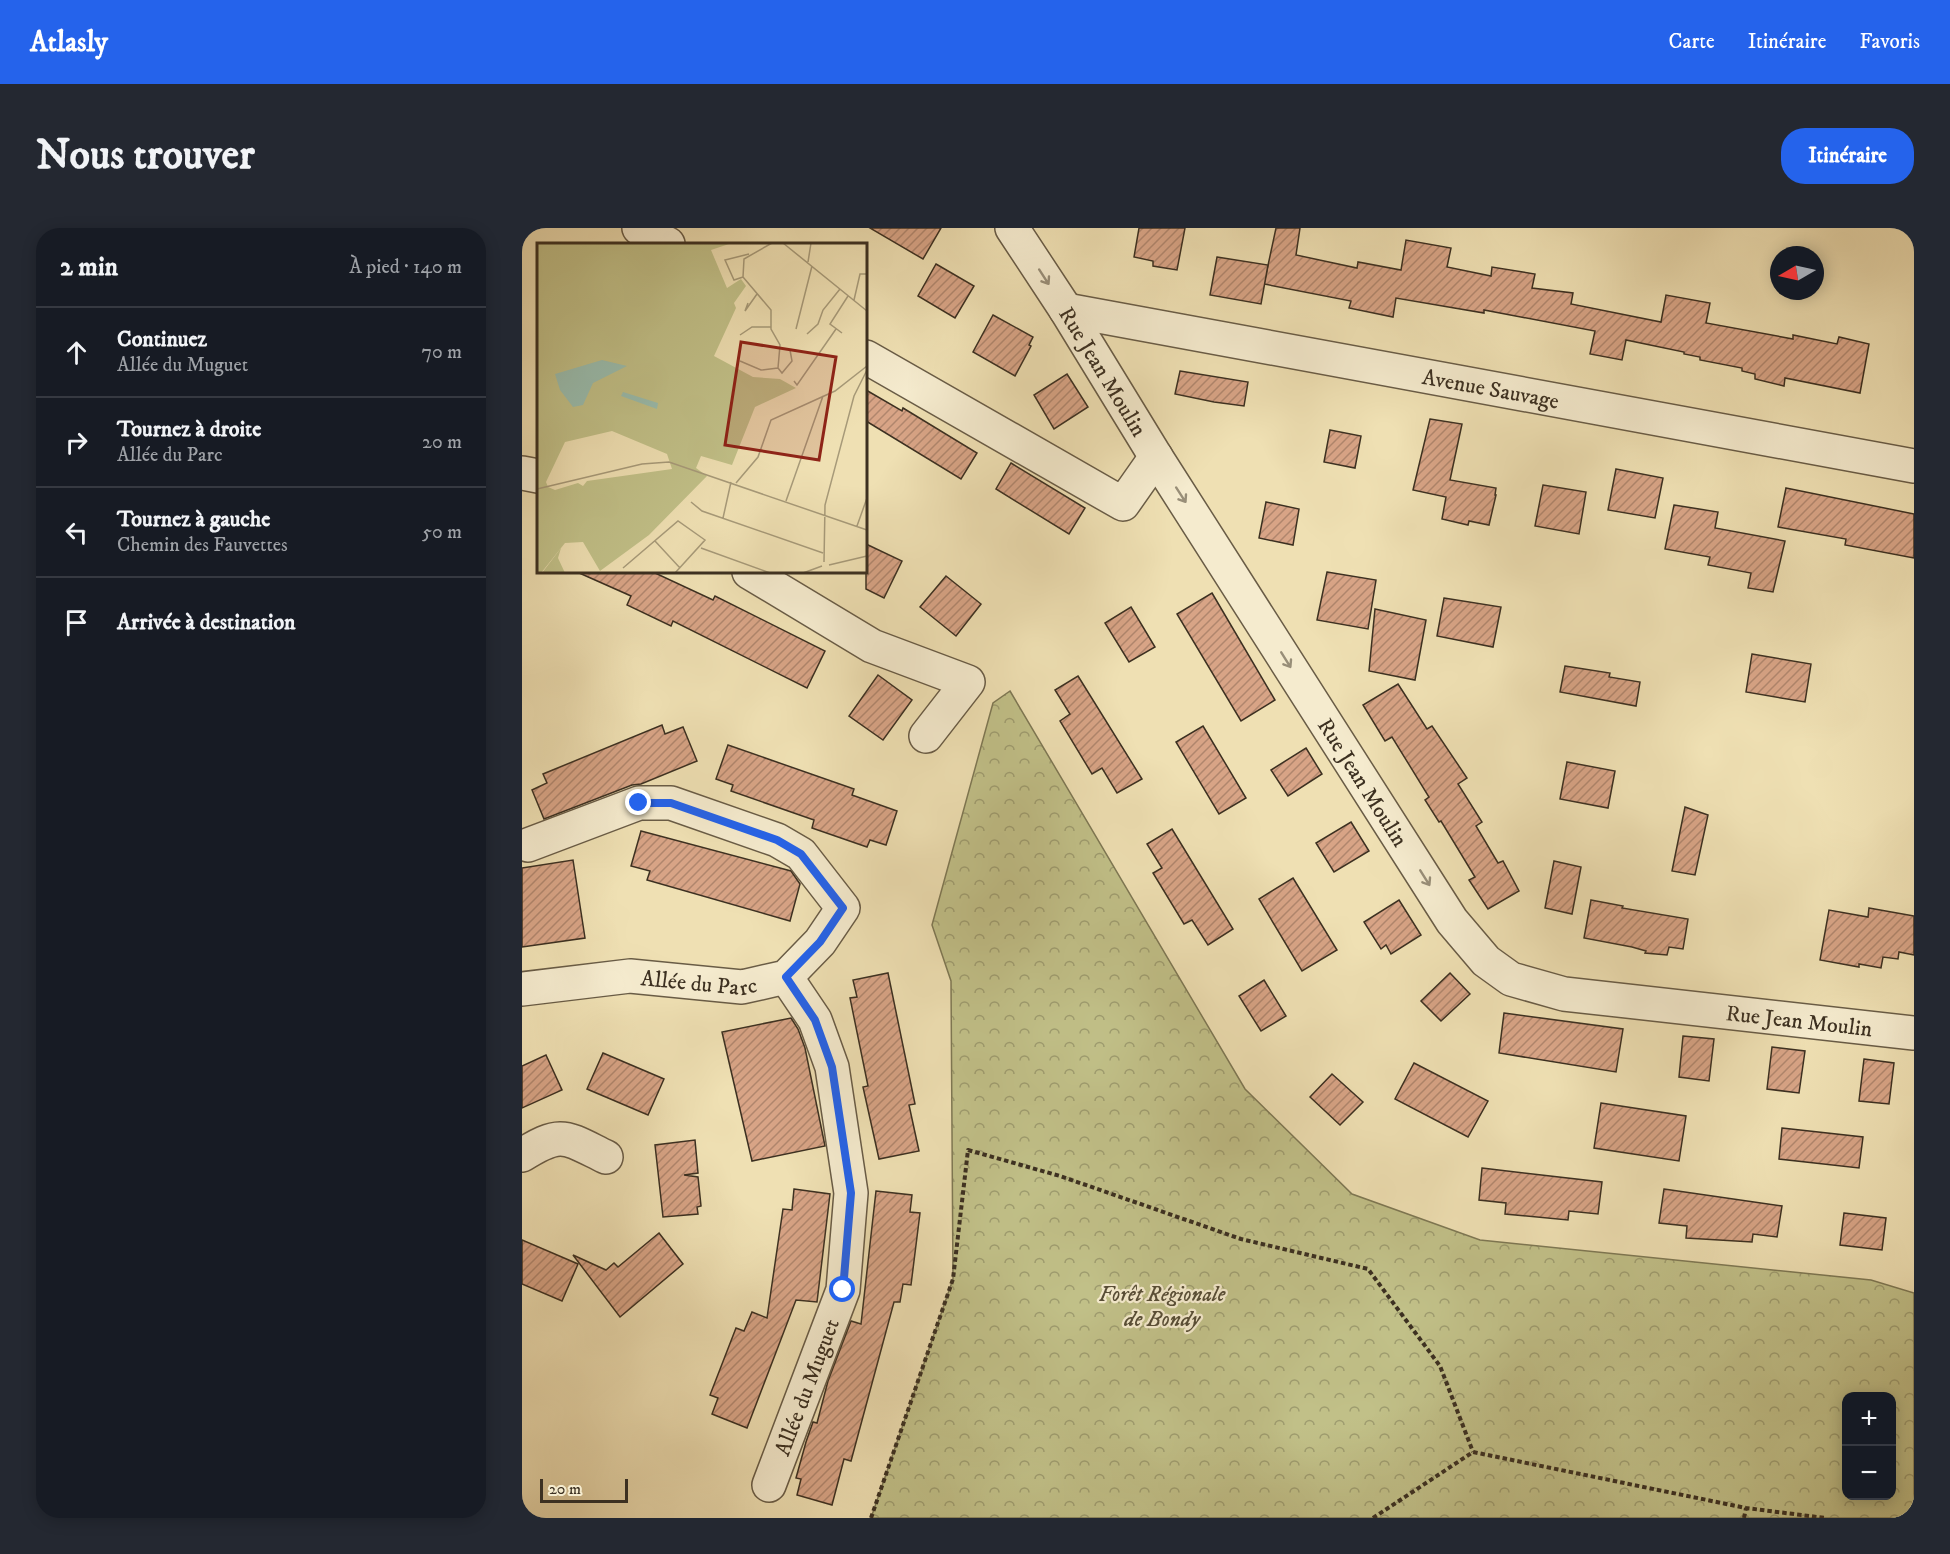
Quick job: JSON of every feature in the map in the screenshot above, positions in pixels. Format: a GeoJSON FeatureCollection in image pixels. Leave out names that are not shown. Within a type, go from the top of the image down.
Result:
{"type":"FeatureCollection","features":[{"type":"Feature","properties":{"kind":"street"},"geometry":{"type":"LineString","coordinates":[[639,228],[666,243]]}},
{"type":"Feature","properties":{"kind":"street","name":"Rue Jean Moulin"},"geometry":{"type":"LineString","coordinates":[[1012,228],[1452,921],[1486,961],[1511,979],[1564,994],[1914,1033]]}},
{"type":"Feature","properties":{"kind":"street","name":"Avenue Sauvage"},"geometry":{"type":"LineString","coordinates":[[1066,310],[1914,466]]}},
{"type":"Feature","properties":{"kind":"street"},"geometry":{"type":"LineString","coordinates":[[867,358],[1123,504],[1156,457]]}},
{"type":"Feature","properties":{"kind":"street"},"geometry":{"type":"LineString","coordinates":[[522,473],[537,477]]}},
{"type":"Feature","properties":{"kind":"street"},"geometry":{"type":"LineString","coordinates":[[751,573],[872,646],[968,682],[926,736]]}},
{"type":"Feature","properties":{"kind":"street","name":"Allée du Parc"},"geometry":{"type":"LineString","coordinates":[[522,989],[630,976],[742,987],[786,977],[820,942],[843,908],[801,854],[777,840],[671,803],[639,803],[528,845]]}},
{"type":"Feature","properties":{"kind":"street","name":"Allée du Muguet"},"geometry":{"type":"LineString","coordinates":[[769,1485],[843,1290],[851,1193],[832,1067],[815,1020],[786,977]]}},
{"type":"Feature","properties":{"kind":"street"},"geometry":{"type":"LineString","coordinates":[[522,1155],[545,1141],[567,1138],[606,1157]]}},
{"type":"Feature","properties":{"kind":"path"},"geometry":{"type":"LineString","coordinates":[[871,1518],[953,1279],[968,1150],[1060,1176],[1241,1239],[1368,1269],[1440,1366],[1473,1452]]}},
{"type":"Feature","properties":{"kind":"path"},"geometry":{"type":"LineString","coordinates":[[1373,1518],[1473,1452],[1746,1508],[1825,1518]]}},
{"type":"Feature","properties":{"kind":"path"},"geometry":{"type":"LineString","coordinates":[[1744,1518],[1746,1508]]}},
{"type":"Feature","properties":{"kind":"green space","name":"Forêt Régionale de Bondy"},"geometry":{"type":"Polygon","coordinates":[[[1010,691],[1245,1089],[1352,1194],[1480,1240],[1871,1280],[1914,1293],[1914,1518],[871,1518],[953,1279],[951,981],[932,925],[993,703],[1010,691]]]}},
{"type":"Feature","properties":{"kind":"building"},"geometry":{"type":"Polygon","coordinates":[[[870,228],[941,228],[923,259],[870,228]]]}},
{"type":"Feature","properties":{"kind":"building"},"geometry":{"type":"Polygon","coordinates":[[[1139,228],[1185,228],[1177,270],[1153,266],[1153,261],[1134,257],[1139,228]]]}},
{"type":"Feature","properties":{"kind":"building"},"geometry":{"type":"Polygon","coordinates":[[[1276,228],[1300,228],[1296,255],[1357,268],[1358,262],[1401,270],[1406,240],[1451,248],[1447,267],[1491,276],[1492,267],[1535,274],[1532,288],[1573,293],[1571,304],[1661,322],[1666,295],[1710,303],[1706,323],[1793,339],[1793,335],[1837,344],[1839,337],[1869,344],[1860,393],[1785,378],[1784,386],[1755,379],[1755,374],[1742,371],[1742,368],[1700,360],[1700,357],[1684,354],[1684,352],[1626,340],[1622,360],[1590,354],[1595,331],[1484,310],[1484,313],[1396,298],[1393,317],[1349,308],[1351,301],[1264,284],[1276,228]]]}},
{"type":"Feature","properties":{"kind":"building"},"geometry":{"type":"Polygon","coordinates":[[[1217,257],[1268,265],[1261,304],[1210,295],[1217,257]]]}},
{"type":"Feature","properties":{"kind":"building"},"geometry":{"type":"Polygon","coordinates":[[[936,264],[974,286],[955,318],[918,296],[936,264]]]}},
{"type":"Feature","properties":{"kind":"building"},"geometry":{"type":"Polygon","coordinates":[[[993,315],[1033,337],[1029,345],[1031,346],[1015,376],[973,352],[993,315]]]}},
{"type":"Feature","properties":{"kind":"building"},"geometry":{"type":"Polygon","coordinates":[[[1180,371],[1248,382],[1244,406],[1175,394],[1180,371]]]}},
{"type":"Feature","properties":{"kind":"building"},"geometry":{"type":"Polygon","coordinates":[[[1067,374],[1088,407],[1054,429],[1034,395],[1067,374]]]}},
{"type":"Feature","properties":{"kind":"building"},"geometry":{"type":"Polygon","coordinates":[[[867,391],[902,411],[903,408],[977,453],[961,479],[867,422],[867,391]]]}},
{"type":"Feature","properties":{"kind":"building"},"geometry":{"type":"Polygon","coordinates":[[[1430,419],[1462,424],[1450,480],[1496,488],[1489,525],[1469,521],[1468,525],[1442,519],[1446,497],[1413,490],[1430,419]]]}},
{"type":"Feature","properties":{"kind":"building"},"geometry":{"type":"Polygon","coordinates":[[[1330,430],[1361,436],[1355,468],[1324,462],[1330,430]]]}},
{"type":"Feature","properties":{"kind":"building"},"geometry":{"type":"Polygon","coordinates":[[[1011,463],[1085,508],[1069,534],[996,489],[1011,463]]]}},
{"type":"Feature","properties":{"kind":"building"},"geometry":{"type":"Polygon","coordinates":[[[1616,469],[1663,478],[1655,518],[1608,510],[1616,469]]]}},
{"type":"Feature","properties":{"kind":"building"},"geometry":{"type":"Polygon","coordinates":[[[1543,485],[1586,492],[1579,534],[1535,526],[1543,485]]]}},
{"type":"Feature","properties":{"kind":"building"},"geometry":{"type":"Polygon","coordinates":[[[1786,488],[1914,514],[1914,558],[1845,545],[1846,539],[1778,527],[1786,488]]]}},
{"type":"Feature","properties":{"kind":"building"},"geometry":{"type":"Polygon","coordinates":[[[1266,502],[1299,509],[1293,545],[1259,538],[1266,502]]]}},
{"type":"Feature","properties":{"kind":"building"},"geometry":{"type":"Polygon","coordinates":[[[1674,505],[1718,512],[1715,528],[1785,541],[1773,592],[1748,588],[1751,573],[1708,565],[1710,557],[1665,549],[1674,505]]]}},
{"type":"Feature","properties":{"kind":"building"},"geometry":{"type":"Polygon","coordinates":[[[867,544],[902,561],[884,598],[866,589],[867,544]]]}},
{"type":"Feature","properties":{"kind":"building"},"geometry":{"type":"Polygon","coordinates":[[[1327,572],[1376,580],[1368,629],[1317,620],[1327,572]]]}},
{"type":"Feature","properties":{"kind":"building"},"geometry":{"type":"Polygon","coordinates":[[[579,573],[655,573],[713,600],[715,596],[825,651],[807,688],[673,621],[671,626],[627,605],[631,596],[579,573]]]}},
{"type":"Feature","properties":{"kind":"building"},"geometry":{"type":"Polygon","coordinates":[[[946,576],[981,604],[956,636],[920,607],[946,576]]]}},
{"type":"Feature","properties":{"kind":"building"},"geometry":{"type":"Polygon","coordinates":[[[1212,593],[1275,700],[1241,721],[1177,614],[1212,593]]]}},
{"type":"Feature","properties":{"kind":"building"},"geometry":{"type":"Polygon","coordinates":[[[1444,598],[1501,607],[1493,647],[1437,636],[1444,598]]]}},
{"type":"Feature","properties":{"kind":"building"},"geometry":{"type":"Polygon","coordinates":[[[1131,607],[1155,647],[1129,662],[1105,623],[1131,607]]]}},
{"type":"Feature","properties":{"kind":"building"},"geometry":{"type":"Polygon","coordinates":[[[1375,609],[1426,620],[1415,680],[1369,671],[1375,609]]]}},
{"type":"Feature","properties":{"kind":"building"},"geometry":{"type":"Polygon","coordinates":[[[1752,654],[1811,664],[1805,702],[1746,692],[1752,654]]]}},
{"type":"Feature","properties":{"kind":"building"},"geometry":{"type":"Polygon","coordinates":[[[1565,666],[1610,673],[1609,677],[1640,682],[1636,706],[1560,692],[1565,666]]]}},
{"type":"Feature","properties":{"kind":"building"},"geometry":{"type":"Polygon","coordinates":[[[878,675],[912,700],[883,740],[849,716],[878,675]]]}},
{"type":"Feature","properties":{"kind":"building"},"geometry":{"type":"Polygon","coordinates":[[[1078,676],[1142,779],[1117,793],[1102,768],[1092,774],[1060,721],[1070,714],[1055,690],[1078,676]]]}},
{"type":"Feature","properties":{"kind":"building"},"geometry":{"type":"Polygon","coordinates":[[[1398,684],[1427,729],[1432,726],[1467,778],[1458,784],[1482,822],[1476,826],[1498,863],[1503,861],[1519,891],[1488,909],[1469,880],[1475,877],[1441,821],[1439,822],[1425,800],[1429,797],[1392,737],[1385,741],[1363,705],[1398,684]]]}},
{"type":"Feature","properties":{"kind":"building"},"geometry":{"type":"Polygon","coordinates":[[[662,725],[665,734],[683,727],[697,761],[544,819],[532,790],[547,783],[543,774],[662,725]]]}},
{"type":"Feature","properties":{"kind":"building"},"geometry":{"type":"Polygon","coordinates":[[[1203,726],[1246,798],[1219,814],[1176,742],[1203,726]]]}},
{"type":"Feature","properties":{"kind":"building"},"geometry":{"type":"Polygon","coordinates":[[[728,745],[854,789],[852,795],[897,811],[886,845],[870,840],[867,847],[812,828],[814,820],[731,791],[733,785],[716,779],[728,745]]]}},
{"type":"Feature","properties":{"kind":"building"},"geometry":{"type":"Polygon","coordinates":[[[1306,748],[1322,774],[1288,796],[1271,770],[1306,748]]]}},
{"type":"Feature","properties":{"kind":"building"},"geometry":{"type":"Polygon","coordinates":[[[1567,762],[1615,771],[1608,808],[1560,799],[1567,762]]]}},
{"type":"Feature","properties":{"kind":"building"},"geometry":{"type":"Polygon","coordinates":[[[1685,807],[1708,815],[1695,875],[1672,871],[1685,807]]]}},
{"type":"Feature","properties":{"kind":"building"},"geometry":{"type":"Polygon","coordinates":[[[1351,822],[1369,851],[1334,872],[1316,843],[1351,822]]]}},
{"type":"Feature","properties":{"kind":"building"},"geometry":{"type":"Polygon","coordinates":[[[1172,829],[1233,929],[1208,945],[1192,920],[1184,924],[1153,873],[1162,868],[1147,844],[1172,829]]]}},
{"type":"Feature","properties":{"kind":"building"},"geometry":{"type":"Polygon","coordinates":[[[641,831],[791,871],[800,884],[790,921],[647,880],[650,871],[631,866],[641,831]]]}},
{"type":"Feature","properties":{"kind":"building"},"geometry":{"type":"Polygon","coordinates":[[[573,860],[585,938],[522,947],[522,868],[573,860]]]}},
{"type":"Feature","properties":{"kind":"building"},"geometry":{"type":"Polygon","coordinates":[[[1554,861],[1581,867],[1572,914],[1545,908],[1554,861]]]}},
{"type":"Feature","properties":{"kind":"building"},"geometry":{"type":"Polygon","coordinates":[[[1293,878],[1337,950],[1302,971],[1259,899],[1293,878]]]}},
{"type":"Feature","properties":{"kind":"building"},"geometry":{"type":"Polygon","coordinates":[[[1399,900],[1421,935],[1391,954],[1386,945],[1381,949],[1364,922],[1399,900]]]}},
{"type":"Feature","properties":{"kind":"building"},"geometry":{"type":"Polygon","coordinates":[[[1591,900],[1623,906],[1622,908],[1688,919],[1683,949],[1669,947],[1667,955],[1645,953],[1646,951],[1632,947],[1584,938],[1591,900]]]}},
{"type":"Feature","properties":{"kind":"building"},"geometry":{"type":"Polygon","coordinates":[[[1869,908],[1914,916],[1914,955],[1899,952],[1898,959],[1883,957],[1881,968],[1859,964],[1859,967],[1820,960],[1829,910],[1868,917],[1869,908]]]}},
{"type":"Feature","properties":{"kind":"building"},"geometry":{"type":"Polygon","coordinates":[[[888,973],[915,1104],[909,1105],[919,1151],[879,1159],[863,1087],[868,1086],[850,998],[857,997],[853,980],[888,973]]]}},
{"type":"Feature","properties":{"kind":"building"},"geometry":{"type":"Polygon","coordinates":[[[1450,973],[1470,994],[1441,1021],[1421,1001],[1450,973]]]}},
{"type":"Feature","properties":{"kind":"building"},"geometry":{"type":"Polygon","coordinates":[[[1264,980],[1286,1016],[1261,1031],[1239,996],[1264,980]]]}},
{"type":"Feature","properties":{"kind":"building"},"geometry":{"type":"Polygon","coordinates":[[[1504,1013],[1623,1029],[1616,1072],[1499,1053],[1504,1013]]]}},
{"type":"Feature","properties":{"kind":"building"},"geometry":{"type":"Polygon","coordinates":[[[791,1018],[805,1048],[825,1146],[752,1161],[722,1032],[791,1018]]]}},
{"type":"Feature","properties":{"kind":"building"},"geometry":{"type":"Polygon","coordinates":[[[1683,1036],[1714,1039],[1709,1081],[1679,1077],[1683,1036]]]}},
{"type":"Feature","properties":{"kind":"building"},"geometry":{"type":"Polygon","coordinates":[[[1772,1047],[1805,1051],[1799,1093],[1767,1089],[1772,1047]]]}},
{"type":"Feature","properties":{"kind":"building"},"geometry":{"type":"Polygon","coordinates":[[[603,1053],[664,1079],[648,1115],[587,1089],[603,1053]]]}},
{"type":"Feature","properties":{"kind":"building"},"geometry":{"type":"Polygon","coordinates":[[[546,1055],[562,1090],[522,1108],[522,1066],[546,1055]]]}},
{"type":"Feature","properties":{"kind":"building"},"geometry":{"type":"Polygon","coordinates":[[[1864,1059],[1894,1063],[1889,1104],[1859,1101],[1864,1059]]]}},
{"type":"Feature","properties":{"kind":"building"},"geometry":{"type":"Polygon","coordinates":[[[1414,1063],[1488,1101],[1468,1137],[1395,1099],[1414,1063]]]}},
{"type":"Feature","properties":{"kind":"building"},"geometry":{"type":"Polygon","coordinates":[[[1332,1074],[1363,1102],[1340,1125],[1310,1097],[1332,1074]]]}},
{"type":"Feature","properties":{"kind":"building"},"geometry":{"type":"Polygon","coordinates":[[[1601,1103],[1686,1116],[1679,1161],[1594,1148],[1601,1103]]]}},
{"type":"Feature","properties":{"kind":"building"},"geometry":{"type":"Polygon","coordinates":[[[1782,1128],[1863,1137],[1859,1168],[1779,1159],[1782,1128]]]}},
{"type":"Feature","properties":{"kind":"building"},"geometry":{"type":"Polygon","coordinates":[[[695,1140],[698,1173],[684,1175],[698,1177],[701,1206],[697,1207],[698,1214],[663,1217],[655,1145],[695,1140]]]}},
{"type":"Feature","properties":{"kind":"building"},"geometry":{"type":"Polygon","coordinates":[[[1482,1168],[1602,1182],[1598,1214],[1569,1211],[1568,1220],[1505,1214],[1506,1203],[1479,1200],[1482,1168]]]}},
{"type":"Feature","properties":{"kind":"building"},"geometry":{"type":"Polygon","coordinates":[[[794,1189],[830,1194],[817,1302],[796,1300],[747,1428],[712,1414],[718,1398],[710,1395],[736,1328],[744,1331],[752,1312],[767,1318],[783,1209],[792,1210],[794,1189]]]}},
{"type":"Feature","properties":{"kind":"building"},"geometry":{"type":"Polygon","coordinates":[[[1664,1189],[1782,1206],[1777,1237],[1753,1234],[1752,1242],[1686,1238],[1687,1226],[1659,1223],[1664,1189]]]}},
{"type":"Feature","properties":{"kind":"building"},"geometry":{"type":"Polygon","coordinates":[[[876,1191],[912,1195],[910,1212],[920,1213],[911,1285],[903,1284],[900,1302],[894,1302],[851,1461],[844,1459],[832,1505],[797,1495],[801,1479],[796,1478],[813,1422],[817,1423],[828,1381],[851,1321],[861,1324],[876,1191]]]}},
{"type":"Feature","properties":{"kind":"building"},"geometry":{"type":"Polygon","coordinates":[[[1844,1213],[1886,1218],[1882,1250],[1840,1245],[1844,1213]]]}},
{"type":"Feature","properties":{"kind":"building"},"geometry":{"type":"Polygon","coordinates":[[[659,1233],[683,1264],[620,1317],[573,1255],[606,1270],[614,1263],[618,1267],[659,1233]]]}},
{"type":"Feature","properties":{"kind":"building"},"geometry":{"type":"Polygon","coordinates":[[[522,1240],[578,1264],[562,1301],[522,1284],[522,1240]]]}},
{"type":"Feature","properties":{"kind":"route"},"geometry":{"type":"LineString","coordinates":[[639,803],[671,803],[777,840],[801,854],[843,908],[820,942],[786,977],[815,1020],[832,1067],[851,1193],[843,1290]]}}]}
